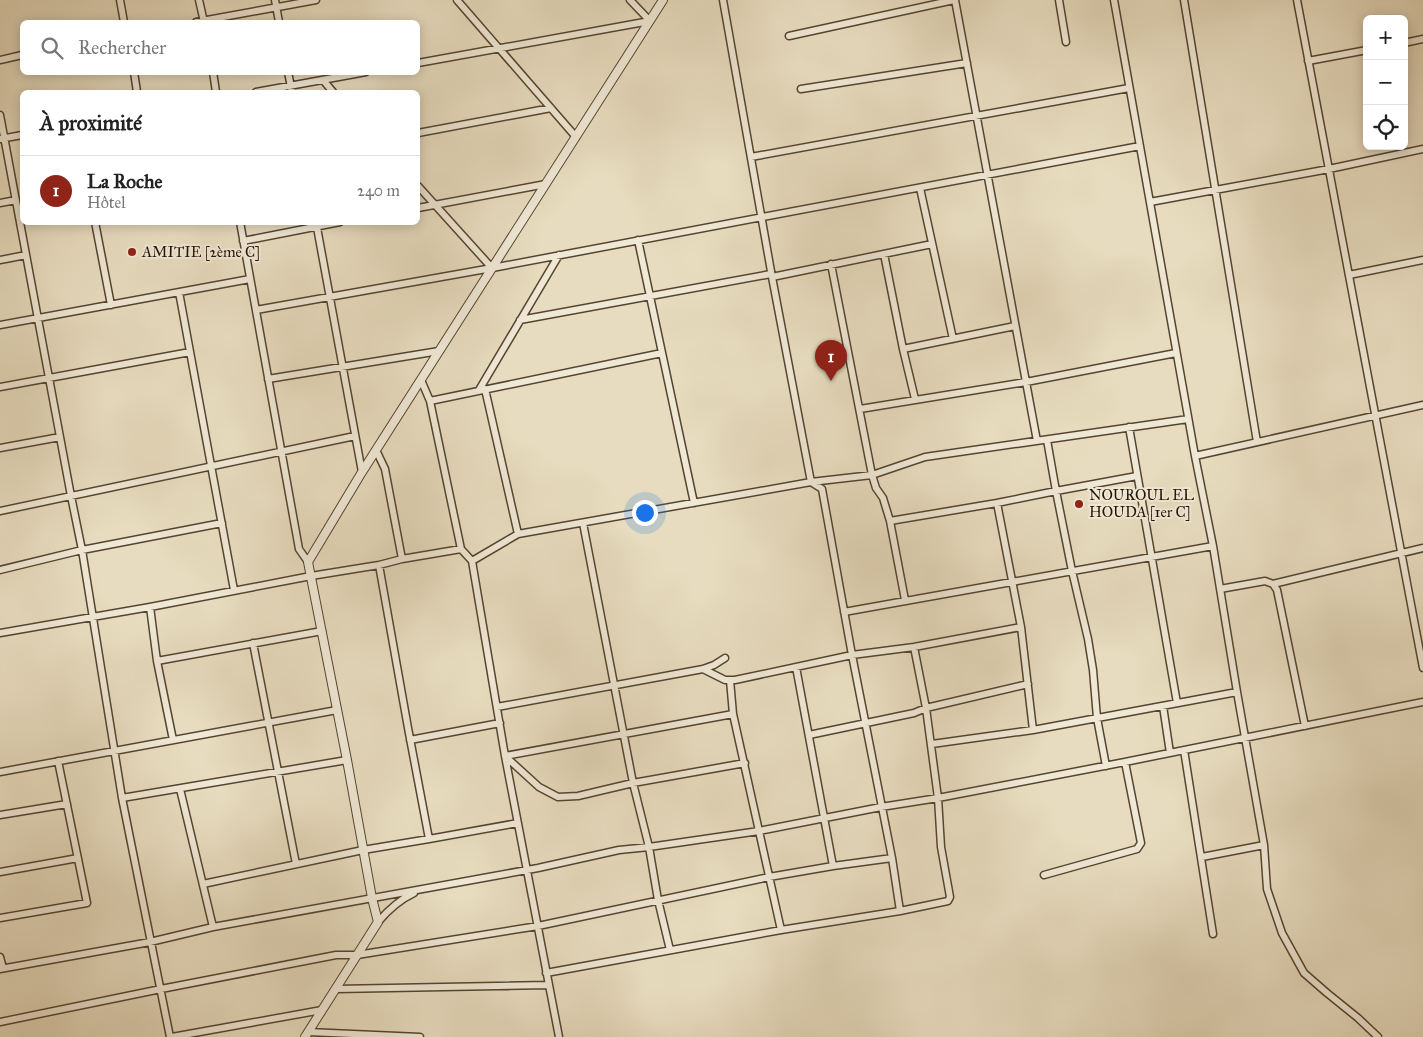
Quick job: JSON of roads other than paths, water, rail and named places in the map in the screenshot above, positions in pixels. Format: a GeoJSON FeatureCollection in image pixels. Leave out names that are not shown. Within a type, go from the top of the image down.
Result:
{"type":"FeatureCollection","features":[{"type":"Feature","properties":{"kind":"street"},"geometry":{"type":"LineString","coordinates":[[120,0],[124,20]]}},
{"type":"Feature","properties":{"kind":"street"},"geometry":{"type":"LineString","coordinates":[[200,0],[203,20]]}},
{"type":"Feature","properties":{"kind":"street"},"geometry":{"type":"LineString","coordinates":[[275,0],[279,20]]}},
{"type":"Feature","properties":{"kind":"street"},"geometry":{"type":"LineString","coordinates":[[213,20],[316,0]]}},
{"type":"Feature","properties":{"kind":"street"},"geometry":{"type":"LineString","coordinates":[[457,0],[576,137]]}},
{"type":"Feature","properties":{"kind":"street"},"geometry":{"type":"LineString","coordinates":[[630,0],[650,21]]}},
{"type":"Feature","properties":{"kind":"street"},"geometry":{"type":"LineString","coordinates":[[308,562],[362,472],[663,0]]}},
{"type":"Feature","properties":{"kind":"street"},"geometry":{"type":"LineString","coordinates":[[723,0],[761,217],[811,482],[822,489],[865,724],[892,858],[900,911]]}},
{"type":"Feature","properties":{"kind":"street"},"geometry":{"type":"LineString","coordinates":[[789,36],[955,0],[1037,441]]}},
{"type":"Feature","properties":{"kind":"street"},"geometry":{"type":"LineString","coordinates":[[1059,0],[1066,42]]}},
{"type":"Feature","properties":{"kind":"street"},"geometry":{"type":"LineString","coordinates":[[1114,0],[1176,353],[1213,546],[1264,846],[1267,889],[1282,933],[1304,974],[1358,1018],[1378,1037]]}},
{"type":"Feature","properties":{"kind":"street"},"geometry":{"type":"LineString","coordinates":[[1184,0],[1256,442]]}},
{"type":"Feature","properties":{"kind":"street"},"geometry":{"type":"LineString","coordinates":[[1297,0],[1423,668]]}},
{"type":"Feature","properties":{"kind":"street"},"geometry":{"type":"LineString","coordinates":[[420,63],[650,21]]}},
{"type":"Feature","properties":{"kind":"street"},"geometry":{"type":"LineString","coordinates":[[1408,42],[1423,39]]}},
{"type":"Feature","properties":{"kind":"street"},"geometry":{"type":"LineString","coordinates":[[1308,61],[1363,51]]}},
{"type":"Feature","properties":{"kind":"street"},"geometry":{"type":"LineString","coordinates":[[0,60],[20,55]]}},
{"type":"Feature","properties":{"kind":"street"},"geometry":{"type":"LineString","coordinates":[[801,89],[967,64]]}},
{"type":"Feature","properties":{"kind":"street"},"geometry":{"type":"LineString","coordinates":[[134,75],[137,90]]}},
{"type":"Feature","properties":{"kind":"street"},"geometry":{"type":"LineString","coordinates":[[213,75],[216,90]]}},
{"type":"Feature","properties":{"kind":"street"},"geometry":{"type":"LineString","coordinates":[[289,75],[292,89],[322,80],[350,75]]}},
{"type":"Feature","properties":{"kind":"street"},"geometry":{"type":"LineString","coordinates":[[322,80],[332,90]]}},
{"type":"Feature","properties":{"kind":"street"},"geometry":{"type":"LineString","coordinates":[[751,158],[1129,88]]}},
{"type":"Feature","properties":{"kind":"street"},"geometry":{"type":"LineString","coordinates":[[420,133],[551,108]]}},
{"type":"Feature","properties":{"kind":"street"},"geometry":{"type":"LineString","coordinates":[[0,116],[2,138],[20,222]]}},
{"type":"Feature","properties":{"kind":"street"},"geometry":{"type":"LineString","coordinates":[[2,138],[20,135]]}},
{"type":"Feature","properties":{"kind":"street"},"geometry":{"type":"LineString","coordinates":[[256,310],[492,268],[1140,146]]}},
{"type":"Feature","properties":{"kind":"street"},"geometry":{"type":"LineString","coordinates":[[1150,202],[1329,169],[1423,149]]}},
{"type":"Feature","properties":{"kind":"street"},"geometry":{"type":"LineString","coordinates":[[420,208],[546,184]]}},
{"type":"Feature","properties":{"kind":"street"},"geometry":{"type":"LineString","coordinates":[[420,188],[492,268]]}},
{"type":"Feature","properties":{"kind":"street"},"geometry":{"type":"LineString","coordinates":[[920,188],[952,339]]}},
{"type":"Feature","properties":{"kind":"street"},"geometry":{"type":"LineString","coordinates":[[0,203],[16,200]]}},
{"type":"Feature","properties":{"kind":"street"},"geometry":{"type":"LineString","coordinates":[[21,225],[82,550],[122,798],[171,1037],[322,1010]]}},
{"type":"Feature","properties":{"kind":"street"},"geometry":{"type":"LineString","coordinates":[[96,225],[111,305]]}},
{"type":"Feature","properties":{"kind":"street"},"geometry":{"type":"LineString","coordinates":[[240,225],[299,549],[308,562],[311,576],[378,922]]}},
{"type":"Feature","properties":{"kind":"street"},"geometry":{"type":"LineString","coordinates":[[243,241],[316,225],[362,472]]}},
{"type":"Feature","properties":{"kind":"street"},"geometry":{"type":"LineString","coordinates":[[638,240],[694,503]]}},
{"type":"Feature","properties":{"kind":"street"},"geometry":{"type":"LineString","coordinates":[[520,320],[932,244]]}},
{"type":"Feature","properties":{"kind":"street"},"geometry":{"type":"LineString","coordinates":[[884,254],[915,399]]}},
{"type":"Feature","properties":{"kind":"street"},"geometry":{"type":"LineString","coordinates":[[0,260],[26,255]]}},
{"type":"Feature","properties":{"kind":"street"},"geometry":{"type":"LineString","coordinates":[[518,534],[482,390],[520,320],[559,255]]}},
{"type":"Feature","properties":{"kind":"street"},"geometry":{"type":"LineString","coordinates":[[1349,276],[1423,260]]}},
{"type":"Feature","properties":{"kind":"street"},"geometry":{"type":"LineString","coordinates":[[831,264],[872,475],[876,488],[883,498],[890,521],[905,600]]}},
{"type":"Feature","properties":{"kind":"street"},"geometry":{"type":"LineString","coordinates":[[0,325],[250,279]]}},
{"type":"Feature","properties":{"kind":"street"},"geometry":{"type":"LineString","coordinates":[[179,292],[234,590]]}},
{"type":"Feature","properties":{"kind":"street"},"geometry":{"type":"LineString","coordinates":[[903,349],[1015,326]]}},
{"type":"Feature","properties":{"kind":"street"},"geometry":{"type":"LineString","coordinates":[[268,379],[440,351]]}},
{"type":"Feature","properties":{"kind":"street"},"geometry":{"type":"LineString","coordinates":[[0,387],[190,352]]}},
{"type":"Feature","properties":{"kind":"street"},"geometry":{"type":"LineString","coordinates":[[430,401],[662,353]]}},
{"type":"Feature","properties":{"kind":"street"},"geometry":{"type":"LineString","coordinates":[[860,409],[1026,382],[1176,353]]}},
{"type":"Feature","properties":{"kind":"street"},"geometry":{"type":"LineString","coordinates":[[421,380],[430,401],[461,548],[472,561],[505,756],[559,1037]]}},
{"type":"Feature","properties":{"kind":"street"},"geometry":{"type":"LineString","coordinates":[[1195,456],[1423,405]]}},
{"type":"Feature","properties":{"kind":"street"},"geometry":{"type":"LineString","coordinates":[[472,561],[518,534],[811,482],[872,475],[925,457],[1188,419]]}},
{"type":"Feature","properties":{"kind":"street"},"geometry":{"type":"LineString","coordinates":[[1128,427],[1177,703]]}},
{"type":"Feature","properties":{"kind":"street"},"geometry":{"type":"LineString","coordinates":[[0,511],[355,436]]}},
{"type":"Feature","properties":{"kind":"street"},"geometry":{"type":"LineString","coordinates":[[0,448],[60,437]]}},
{"type":"Feature","properties":{"kind":"street"},"geometry":{"type":"LineString","coordinates":[[1047,440],[1072,571],[1088,639],[1097,718],[1106,766]]}},
{"type":"Feature","properties":{"kind":"street"},"geometry":{"type":"LineString","coordinates":[[376,450],[385,469],[402,559]]}},
{"type":"Feature","properties":{"kind":"street"},"geometry":{"type":"LineString","coordinates":[[890,521],[997,504],[1137,476]]}},
{"type":"Feature","properties":{"kind":"street"},"geometry":{"type":"LineString","coordinates":[[997,504],[1021,627],[1033,730]]}},
{"type":"Feature","properties":{"kind":"street"},"geometry":{"type":"LineString","coordinates":[[0,570],[82,550],[222,523]]}},
{"type":"Feature","properties":{"kind":"street"},"geometry":{"type":"LineString","coordinates":[[583,523],[633,783],[649,847],[658,900],[670,950]]}},
{"type":"Feature","properties":{"kind":"street"},"geometry":{"type":"LineString","coordinates":[[844,612],[1213,546]]}},
{"type":"Feature","properties":{"kind":"street"},"geometry":{"type":"LineString","coordinates":[[0,633],[379,565],[461,548]]}},
{"type":"Feature","properties":{"kind":"street"},"geometry":{"type":"LineString","coordinates":[[1220,589],[1265,581],[1273,584],[1423,548]]}},
{"type":"Feature","properties":{"kind":"street"},"geometry":{"type":"LineString","coordinates":[[379,565],[429,840]]}},
{"type":"Feature","properties":{"kind":"street"},"geometry":{"type":"LineString","coordinates":[[1273,584],[1277,590],[1305,726]]}},
{"type":"Feature","properties":{"kind":"street"},"geometry":{"type":"LineString","coordinates":[[150,607],[157,661],[173,740]]}},
{"type":"Feature","properties":{"kind":"street"},"geometry":{"type":"LineString","coordinates":[[703,669],[725,680],[735,680],[852,655],[914,647],[1021,627]]}},
{"type":"Feature","properties":{"kind":"street"},"geometry":{"type":"LineString","coordinates":[[157,661],[322,631]]}},
{"type":"Feature","properties":{"kind":"street"},"geometry":{"type":"LineString","coordinates":[[254,643],[296,864]]}},
{"type":"Feature","properties":{"kind":"street"},"geometry":{"type":"LineString","coordinates":[[546,973],[948,901],[950,889],[941,847],[932,744],[914,647]]}},
{"type":"Feature","properties":{"kind":"street"},"geometry":{"type":"LineString","coordinates":[[497,707],[703,669],[725,658]]}},
{"type":"Feature","properties":{"kind":"street"},"geometry":{"type":"LineString","coordinates":[[796,667],[833,866]]}},
{"type":"Feature","properties":{"kind":"street"},"geometry":{"type":"LineString","coordinates":[[730,680],[733,714],[781,930]]}},
{"type":"Feature","properties":{"kind":"street"},"geometry":{"type":"LineString","coordinates":[[809,735],[914,713],[926,708],[1028,684]]}},
{"type":"Feature","properties":{"kind":"street"},"geometry":{"type":"LineString","coordinates":[[932,744],[1033,730],[1237,692]]}},
{"type":"Feature","properties":{"kind":"street"},"geometry":{"type":"LineString","coordinates":[[0,957],[1,968],[150,942],[213,927],[577,861],[619,850],[759,831],[938,798],[1423,702]]}},
{"type":"Feature","properties":{"kind":"street"},"geometry":{"type":"LineString","coordinates":[[1163,706],[1170,753]]}},
{"type":"Feature","properties":{"kind":"street"},"geometry":{"type":"LineString","coordinates":[[0,772],[337,710]]}},
{"type":"Feature","properties":{"kind":"street"},"geometry":{"type":"LineString","coordinates":[[505,756],[733,714]]}},
{"type":"Feature","properties":{"kind":"street"},"geometry":{"type":"LineString","coordinates":[[410,740],[500,723]]}},
{"type":"Feature","properties":{"kind":"street"},"geometry":{"type":"LineString","coordinates":[[1184,750],[1213,934]]}},
{"type":"Feature","properties":{"kind":"street"},"geometry":{"type":"LineString","coordinates":[[505,756],[539,787],[558,797],[578,796],[633,783],[745,764]]}},
{"type":"Feature","properties":{"kind":"street"},"geometry":{"type":"LineString","coordinates":[[122,798],[347,760]]}},
{"type":"Feature","properties":{"kind":"street"},"geometry":{"type":"LineString","coordinates":[[0,918],[87,903],[58,761]]}},
{"type":"Feature","properties":{"kind":"street"},"geometry":{"type":"LineString","coordinates":[[1044,875],[1137,849],[1141,843],[1125,762]]}},
{"type":"Feature","properties":{"kind":"street"},"geometry":{"type":"LineString","coordinates":[[180,789],[213,927]]}},
{"type":"Feature","properties":{"kind":"street"},"geometry":{"type":"LineString","coordinates":[[0,815],[67,804]]}},
{"type":"Feature","properties":{"kind":"street"},"geometry":{"type":"LineString","coordinates":[[203,884],[363,850],[518,824]]}},
{"type":"Feature","properties":{"kind":"street"},"geometry":{"type":"LineString","coordinates":[[1202,857],[1264,846]]}},
{"type":"Feature","properties":{"kind":"street"},"geometry":{"type":"LineString","coordinates":[[0,872],[78,858]]}},
{"type":"Feature","properties":{"kind":"street"},"geometry":{"type":"LineString","coordinates":[[0,1022],[160,989],[336,956],[538,926],[769,877],[892,858]]}},
{"type":"Feature","properties":{"kind":"street"},"geometry":{"type":"LineString","coordinates":[[420,1037],[307,1035],[378,922],[390,908],[403,898],[422,890]]}},
{"type":"Feature","properties":{"kind":"street"},"geometry":{"type":"LineString","coordinates":[[336,989],[548,985]]}},
{"type":"Feature","properties":{"kind":"place","name":"AMITIE [2ème C]"},"geometry":{"type":"Point","coordinates":[132,252]}},
{"type":"Feature","properties":{"kind":"place","name":"La Roche"},"geometry":{"type":"Point","coordinates":[831,381]}},
{"type":"Feature","properties":{"kind":"place","name":"NOUROUL EL HOUDA [1er C]"},"geometry":{"type":"Point","coordinates":[1079,504]}}]}
